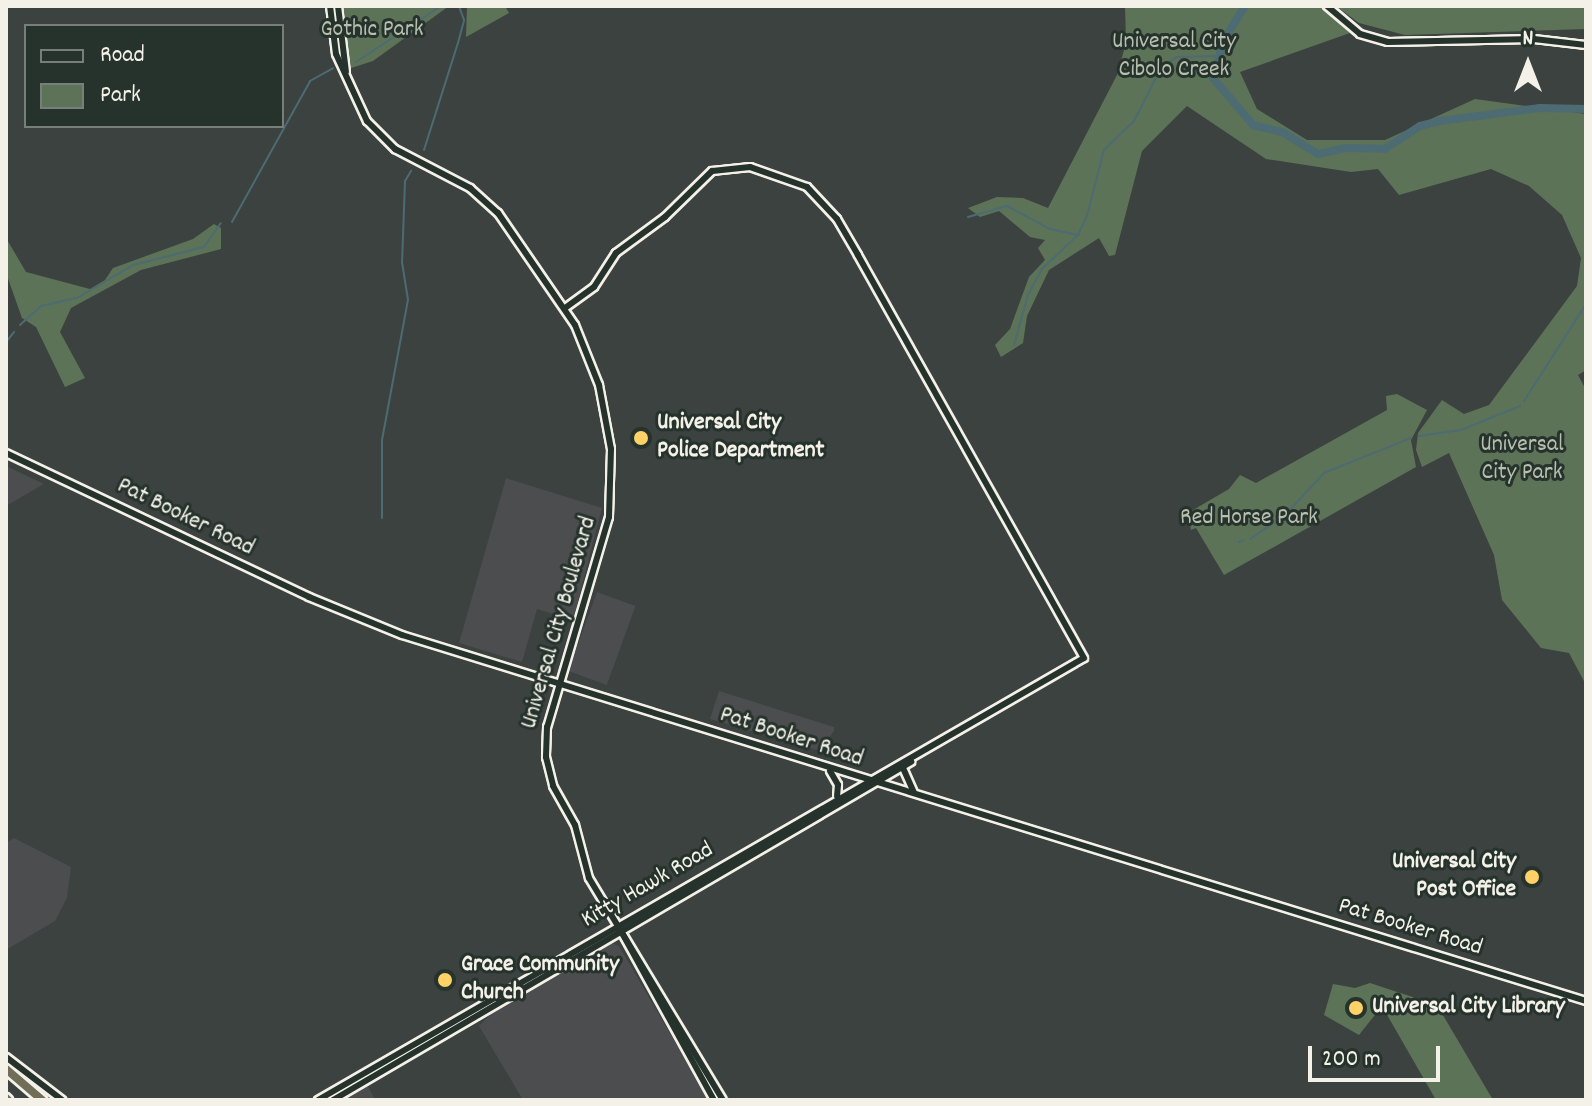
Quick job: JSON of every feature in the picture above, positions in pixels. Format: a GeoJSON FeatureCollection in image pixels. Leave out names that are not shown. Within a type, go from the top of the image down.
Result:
{"type":"FeatureCollection","features":[{"type":"Feature","properties":{"kind":"highway"},"geometry":{"type":"LineString","coordinates":[[6,1072],[42,1100]]}},
{"type":"Feature","properties":{"kind":"main road","name":"Universal City Boulevard"},"geometry":{"type":"LineString","coordinates":[[330,6],[336,54],[358,107],[385,141],[411,160],[470,188],[498,213],[565,308],[599,385],[612,478],[604,538],[545,734],[548,767],[575,825],[585,868],[714,1100]]}},
{"type":"Feature","properties":{"kind":"main road","name":"Universal City Boulevard"},"geometry":{"type":"LineString","coordinates":[[338,6],[346,76]]}},
{"type":"Feature","properties":{"kind":"main road"},"geometry":{"type":"LineString","coordinates":[[1327,6],[1360,34],[1388,42],[1534,39],[1586,45]]}},
{"type":"Feature","properties":{"kind":"main road","name":"Kitty Hawk Road"},"geometry":{"type":"LineString","coordinates":[[318,1100],[1084,658],[837,219],[807,187],[750,167],[727,167],[703,177],[665,217],[616,253],[594,287],[565,308]]}},
{"type":"Feature","properties":{"kind":"main road","name":"Pat Booker Road"},"geometry":{"type":"LineString","coordinates":[[6,453],[309,597],[402,635],[1586,1001]]}},
{"type":"Feature","properties":{"kind":"main road","name":"Kitty Hawk Road"},"geometry":{"type":"LineString","coordinates":[[794,826],[836,798],[903,768],[916,757]]}},
{"type":"Feature","properties":{"kind":"main road"},"geometry":{"type":"LineString","coordinates":[[827,768],[838,785],[836,798]]}},
{"type":"Feature","properties":{"kind":"main road"},"geometry":{"type":"LineString","coordinates":[[903,768],[907,786],[916,796]]}},
{"type":"Feature","properties":{"kind":"main road","name":"Universal City Boulevard"},"geometry":{"type":"LineString","coordinates":[[619,928],[723,1100]]}},
{"type":"Feature","properties":{"kind":"main road","name":"Kitty Hawk Road"},"geometry":{"type":"LineString","coordinates":[[333,1100],[619,928]]}},
{"type":"Feature","properties":{"kind":"main road"},"geometry":{"type":"LineString","coordinates":[[6,1057],[62,1100]]}},
{"type":"Feature","properties":{"kind":"shaded area"},"geometry":{"type":"Polygon","coordinates":[[[6,466],[44,484],[6,506],[6,466]]]}},
{"type":"Feature","properties":{"kind":"shaded area"},"geometry":{"type":"Polygon","coordinates":[[[506,478],[602,508],[573,620],[537,609],[522,662],[459,643],[506,478]]]}},
{"type":"Feature","properties":{"kind":"shaded area"},"geometry":{"type":"Polygon","coordinates":[[[597,592],[636,606],[607,685],[568,671],[597,592]]]}},
{"type":"Feature","properties":{"kind":"shaded area"},"geometry":{"type":"Polygon","coordinates":[[[719,691],[834,727],[834,731],[820,751],[710,719],[719,691]]]}},
{"type":"Feature","properties":{"kind":"shaded area"},"geometry":{"type":"Polygon","coordinates":[[[14,838],[71,867],[67,898],[55,921],[6,950],[6,843],[14,838]]]}},
{"type":"Feature","properties":{"kind":"shaded area"},"geometry":{"type":"Polygon","coordinates":[[[612,943],[619,946],[709,1100],[523,1100],[479,1026],[493,1012],[612,943]]]}},
{"type":"Feature","properties":{"kind":"shaded area"},"geometry":{"type":"Polygon","coordinates":[[[367,1084],[375,1100],[341,1100],[367,1084]]]}},
{"type":"Feature","properties":{"kind":"green space","name":"Gothic Park"},"geometry":{"type":"Polygon","coordinates":[[[340,6],[449,6],[373,61],[351,68],[340,6]]]}},
{"type":"Feature","properties":{"kind":"green space"},"geometry":{"type":"Polygon","coordinates":[[[467,6],[505,6],[509,13],[466,37],[467,6]]]}},
{"type":"Feature","properties":{"kind":"green space","name":"Universal City Cibolo Creek"},"geometry":{"type":"Polygon","coordinates":[[[1125,6],[1320,6],[1350,33],[1240,72],[1257,109],[1307,140],[1385,140],[1475,99],[1586,114],[1586,370],[1578,375],[1586,390],[1586,685],[1569,653],[1541,648],[1502,600],[1494,555],[1449,453],[1422,467],[1416,450],[1418,433],[1442,400],[1464,414],[1489,405],[1577,286],[1581,258],[1562,215],[1529,186],[1491,169],[1399,195],[1378,169],[1351,172],[1266,159],[1187,106],[1142,151],[1115,255],[1109,256],[1099,238],[1049,270],[1027,316],[1023,343],[1001,357],[995,345],[1010,329],[1029,277],[1045,260],[1038,248],[1045,240],[1030,237],[999,211],[980,217],[968,208],[997,197],[1023,198],[1048,208],[1117,75],[1126,43],[1125,6]]]}},
{"type":"Feature","properties":{"kind":"green space"},"geometry":{"type":"Polygon","coordinates":[[[1336,6],[1586,6],[1586,29],[1405,35],[1359,23],[1336,6]]]}},
{"type":"Feature","properties":{"kind":"green space"},"geometry":{"type":"Polygon","coordinates":[[[214,224],[221,228],[221,249],[141,270],[71,308],[60,332],[85,378],[65,387],[36,327],[22,318],[6,273],[6,238],[26,272],[90,289],[105,280],[113,268],[193,239],[214,224]]]}},
{"type":"Feature","properties":{"kind":"green space","name":"Red Horse Park"},"geometry":{"type":"Polygon","coordinates":[[[1397,394],[1427,410],[1411,440],[1416,467],[1224,575],[1196,528],[1191,530],[1188,513],[1229,489],[1240,475],[1256,483],[1387,410],[1386,396],[1397,394]]]}},
{"type":"Feature","properties":{"kind":"green space"},"geometry":{"type":"Polygon","coordinates":[[[1370,983],[1437,1005],[1493,1100],[1436,1100],[1382,1006],[1359,1035],[1324,1015],[1333,984],[1355,988],[1370,983]]]}},
{"type":"Feature","properties":{"kind":"waterway"},"geometry":{"type":"LineString","coordinates":[[356,62],[441,6]]}},
{"type":"Feature","properties":{"kind":"waterway"},"geometry":{"type":"LineString","coordinates":[[424,150],[464,20],[459,6]]}},
{"type":"Feature","properties":{"kind":"waterway"},"geometry":{"type":"LineString","coordinates":[[1245,6],[1224,40],[1213,78],[1253,125],[1284,133],[1318,154],[1346,148],[1385,149],[1420,126],[1440,121],[1540,108],[1586,109]]}},
{"type":"Feature","properties":{"kind":"waterway"},"geometry":{"type":"LineString","coordinates":[[1014,345],[1028,295],[1042,269],[1078,235],[1087,216],[1104,150],[1134,121],[1161,68],[1177,57],[1218,56]]}},
{"type":"Feature","properties":{"kind":"waterway"},"geometry":{"type":"LineString","coordinates":[[232,222],[310,81],[333,68]]}},
{"type":"Feature","properties":{"kind":"waterway"},"geometry":{"type":"LineString","coordinates":[[382,518],[382,440],[408,300],[402,263],[405,181],[411,171]]}},
{"type":"Feature","properties":{"kind":"waterway"},"geometry":{"type":"LineString","coordinates":[[968,217],[1007,206],[1050,229],[1078,235]]}},
{"type":"Feature","properties":{"kind":"waterway"},"geometry":{"type":"LineString","coordinates":[[20,325],[41,306],[77,298],[133,265],[204,247],[221,223]]}},
{"type":"Feature","properties":{"kind":"waterway"},"geometry":{"type":"LineString","coordinates":[[1524,401],[1586,304]]}},
{"type":"Feature","properties":{"kind":"waterway"},"geometry":{"type":"LineString","coordinates":[[6,342],[14,332]]}},
{"type":"Feature","properties":{"kind":"waterway"},"geometry":{"type":"LineString","coordinates":[[1419,436],[1461,430],[1520,406]]}},
{"type":"Feature","properties":{"kind":"waterway"},"geometry":{"type":"LineString","coordinates":[[1250,539],[1285,515],[1324,473],[1411,438]]}},
{"type":"Feature","properties":{"kind":"waterway"},"geometry":{"type":"LineString","coordinates":[[1239,542],[1244,540]]}},
{"type":"Feature","properties":{"kind":"place","name":"Universal City Police Department"},"geometry":{"type":"Point","coordinates":[641,438]}},
{"type":"Feature","properties":{"kind":"place","name":"Universal City Post Office"},"geometry":{"type":"Point","coordinates":[1532,877]}},
{"type":"Feature","properties":{"kind":"place","name":"Grace Community Church"},"geometry":{"type":"Point","coordinates":[445,980]}},
{"type":"Feature","properties":{"kind":"place","name":"Universal City Library"},"geometry":{"type":"Point","coordinates":[1356,1008]}},
{"type":"Feature","properties":{"kind":"park label","name":"Universal City Park"},"geometry":{"type":"Point","coordinates":[1522,460]}}]}
